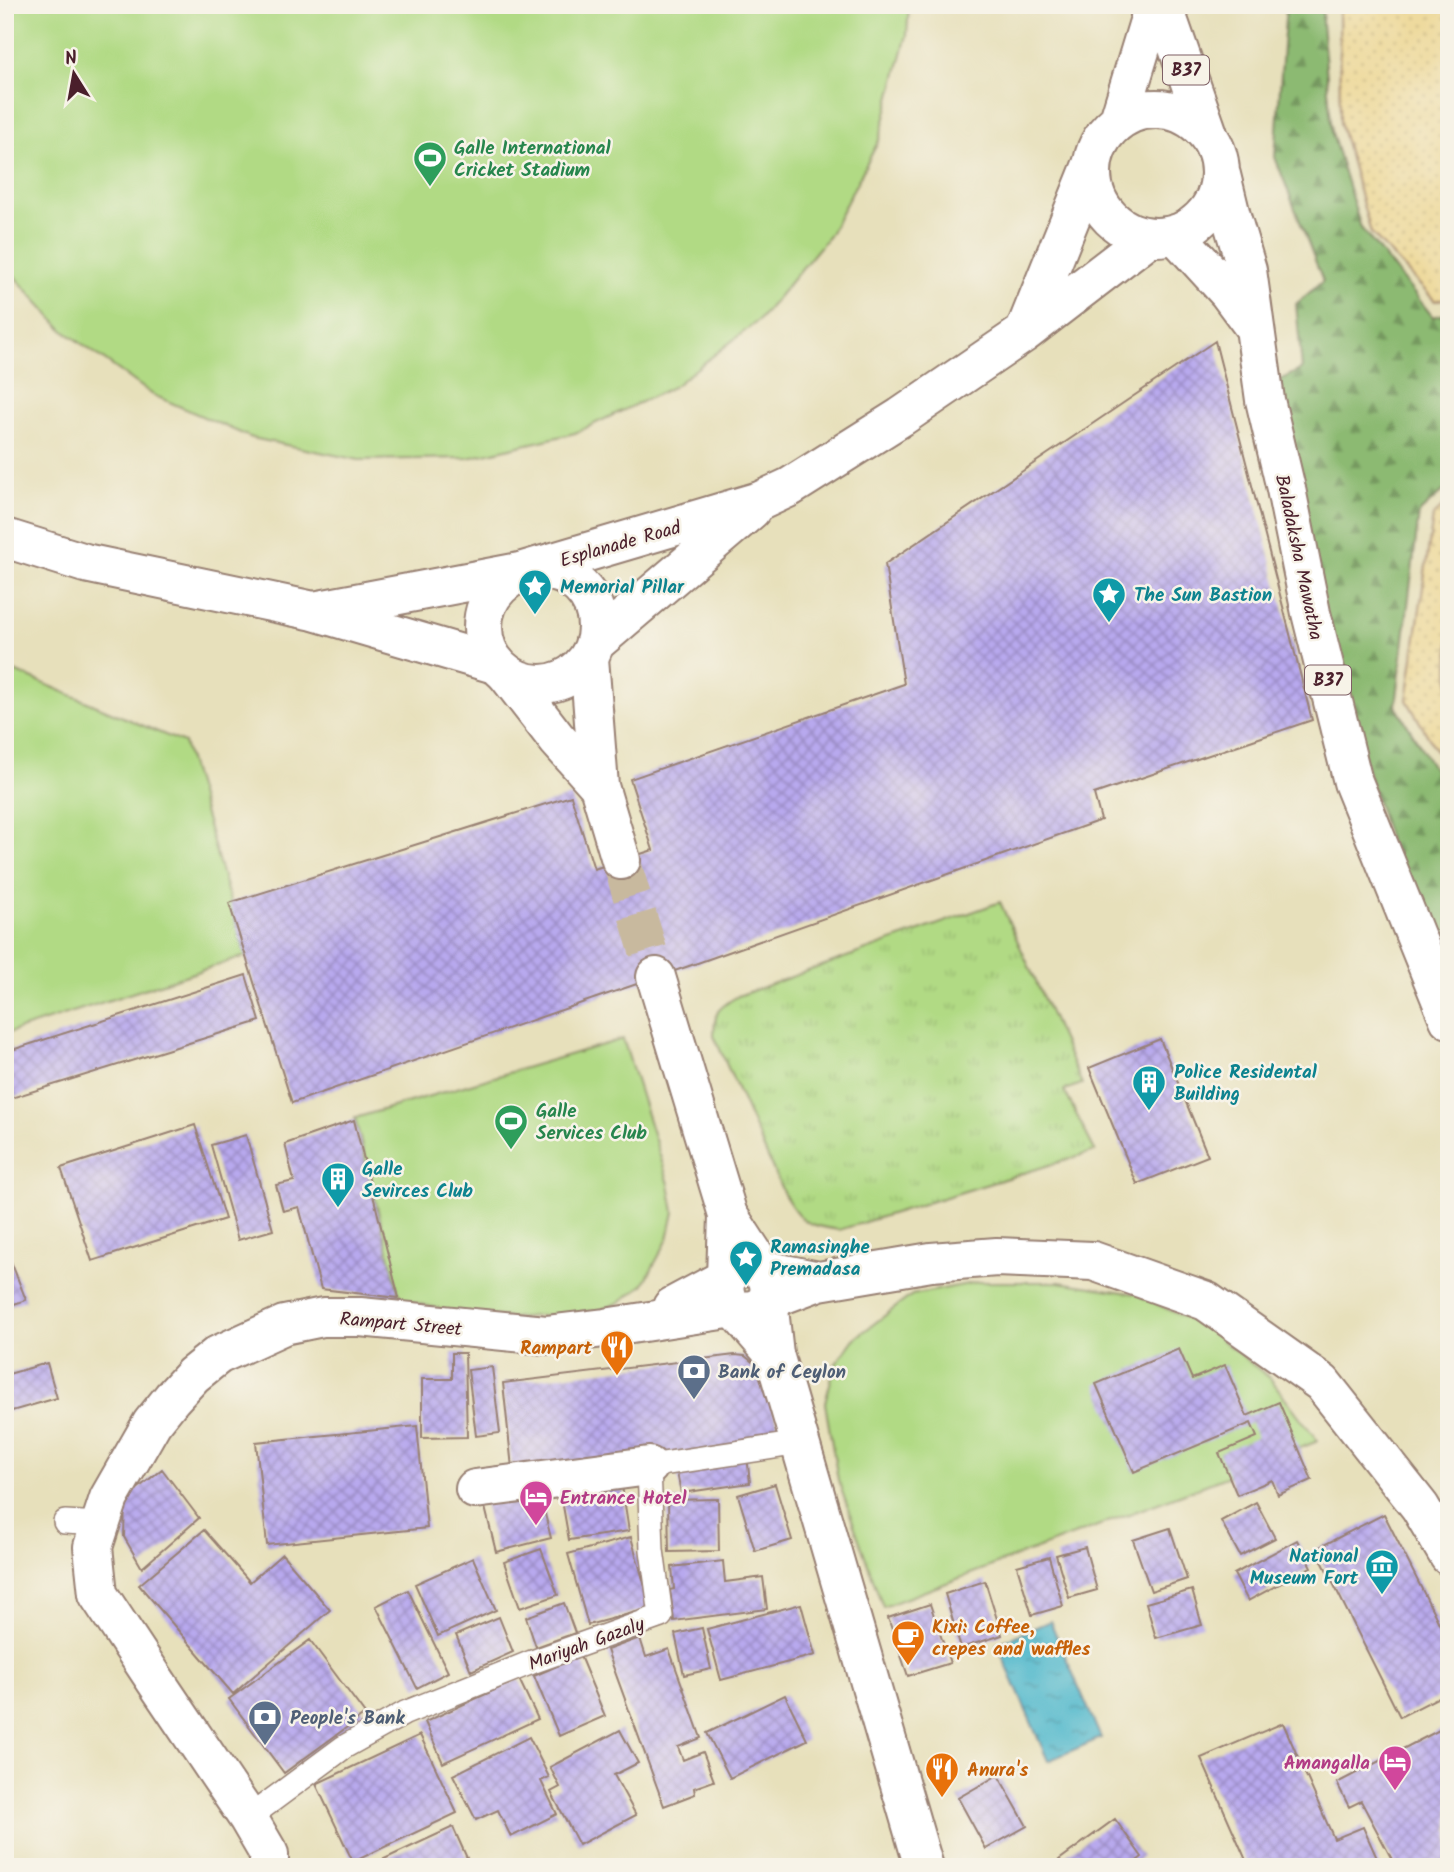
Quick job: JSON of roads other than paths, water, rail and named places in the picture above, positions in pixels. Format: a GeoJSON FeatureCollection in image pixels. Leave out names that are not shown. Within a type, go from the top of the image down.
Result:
{"type":"FeatureCollection","features":[{"type":"Feature","properties":{"kind":"street","name":"B37"},"geometry":{"type":"LineString","coordinates":[[1119,120],[1154,5]]}},
{"type":"Feature","properties":{"kind":"street","name":"B37"},"geometry":{"type":"LineString","coordinates":[[1163,5],[1208,134]]}},
{"type":"Feature","properties":{"kind":"street"},"geometry":{"type":"LineString","coordinates":[[1024,333],[1091,167],[1096,148],[1105,132],[1119,120],[1136,111],[1156,108],[1176,111],[1194,120],[1208,134],[1217,152],[1221,175],[1217,194],[1208,212],[1193,225],[1162,236],[1130,232],[1112,221],[1096,196],[1091,167]]}},
{"type":"Feature","properties":{"kind":"street","name":"Baladaksha Mawatha"},"geometry":{"type":"LineString","coordinates":[[1221,175],[1247,270],[1265,400],[1311,613],[1353,782],[1449,1019]]}},
{"type":"Feature","properties":{"kind":"street","name":"Baladaksha Mawatha"},"geometry":{"type":"LineString","coordinates":[[1162,236],[1228,292],[1254,327]]}},
{"type":"Feature","properties":{"kind":"street","name":"Esplanade Road"},"geometry":{"type":"LineString","coordinates":[[314,611],[520,572],[760,502],[901,417],[1162,236]]}},
{"type":"Feature","properties":{"kind":"street","name":"Esplanade Road"},"geometry":{"type":"LineString","coordinates":[[592,650],[760,502]]}},
{"type":"Feature","properties":{"kind":"street","name":"Esplanade Road"},"geometry":{"type":"LineString","coordinates":[[5,538],[85,563],[314,611],[501,669]]}},
{"type":"Feature","properties":{"kind":"street"},"geometry":{"type":"LineString","coordinates":[[599,786],[557,739],[488,653],[482,627],[489,600],[497,589],[520,572],[534,570],[561,574],[581,588],[594,608],[597,619],[592,650],[599,786],[621,860]]}},
{"type":"Feature","properties":{"kind":"street"},"geometry":{"type":"LineString","coordinates":[[501,669],[519,681],[551,683],[578,669],[592,650]]}},
{"type":"Feature","properties":{"kind":"street"},"geometry":{"type":"LineString","coordinates":[[656,977],[748,1289],[774,1354],[924,1867]]}},
{"type":"Feature","properties":{"kind":"street","name":"Rampart Street"},"geometry":{"type":"LineString","coordinates":[[272,1862],[248,1818],[98,1594],[93,1547],[83,1523],[109,1498],[152,1423],[193,1375],[218,1355],[284,1325],[323,1317],[359,1317],[546,1335],[649,1320],[748,1289],[931,1262],[997,1256],[1093,1261],[1206,1301],[1322,1383],[1420,1507],[1449,1556]]}},
{"type":"Feature","properties":{"kind":"street"},"geometry":{"type":"LineString","coordinates":[[475,1489],[649,1466]]}},
{"type":"Feature","properties":{"kind":"lane"},"geometry":{"type":"LineString","coordinates":[[649,1466],[800,1443]]}},
{"type":"Feature","properties":{"kind":"lane","name":"Mariyah Gazaly"},"geometry":{"type":"LineString","coordinates":[[248,1818],[344,1746],[405,1713],[532,1662],[661,1616],[652,1550],[649,1466]]}},
{"type":"Feature","properties":{"kind":"water"},"geometry":{"type":"Polygon","coordinates":[[[1050,1621],[1101,1738],[1048,1761],[997,1644],[1050,1621]]]}},
{"type":"Feature","properties":{"kind":"tunnel"},"geometry":{"type":"LineString","coordinates":[[621,860],[656,977]]}},
{"type":"Feature","properties":{"kind":"place","name":"Galle International Cricket Stadium"},"geometry":{"type":"Point","coordinates":[430,188]}},
{"type":"Feature","properties":{"kind":"place","name":"Memorial Pillar"},"geometry":{"type":"Point","coordinates":[535,616]}},
{"type":"Feature","properties":{"kind":"place","name":"The Sun Bastion"},"geometry":{"type":"Point","coordinates":[1109,624]}},
{"type":"Feature","properties":{"kind":"place","name":"Police Residental Building"},"geometry":{"type":"Point","coordinates":[1149,1112]}},
{"type":"Feature","properties":{"kind":"place","name":"Galle Services Club"},"geometry":{"type":"Point","coordinates":[511,1151]}},
{"type":"Feature","properties":{"kind":"place","name":"Galle Sevirces Club"},"geometry":{"type":"Point","coordinates":[338,1209]}},
{"type":"Feature","properties":{"kind":"place","name":"Ramasinghe Premadasa"},"geometry":{"type":"Point","coordinates":[746,1287]}},
{"type":"Feature","properties":{"kind":"place","name":"Rampart"},"geometry":{"type":"Point","coordinates":[617,1377]}},
{"type":"Feature","properties":{"kind":"place","name":"Bank of Ceylon"},"geometry":{"type":"Point","coordinates":[694,1401]}},
{"type":"Feature","properties":{"kind":"place","name":"Entrance Hotel"},"geometry":{"type":"Point","coordinates":[536,1527]}},
{"type":"Feature","properties":{"kind":"place","name":"National Museum Fort"},"geometry":{"type":"Point","coordinates":[1382,1596]}},
{"type":"Feature","properties":{"kind":"place","name":"Kixi: Coffee, crepes and waffles"},"geometry":{"type":"Point","coordinates":[908,1667]}},
{"type":"Feature","properties":{"kind":"place","name":"People's Bank"},"geometry":{"type":"Point","coordinates":[265,1747]}},
{"type":"Feature","properties":{"kind":"place","name":"Amangalla"},"geometry":{"type":"Point","coordinates":[1395,1792]}},
{"type":"Feature","properties":{"kind":"place","name":"Anura's"},"geometry":{"type":"Point","coordinates":[942,1799]}}]}
